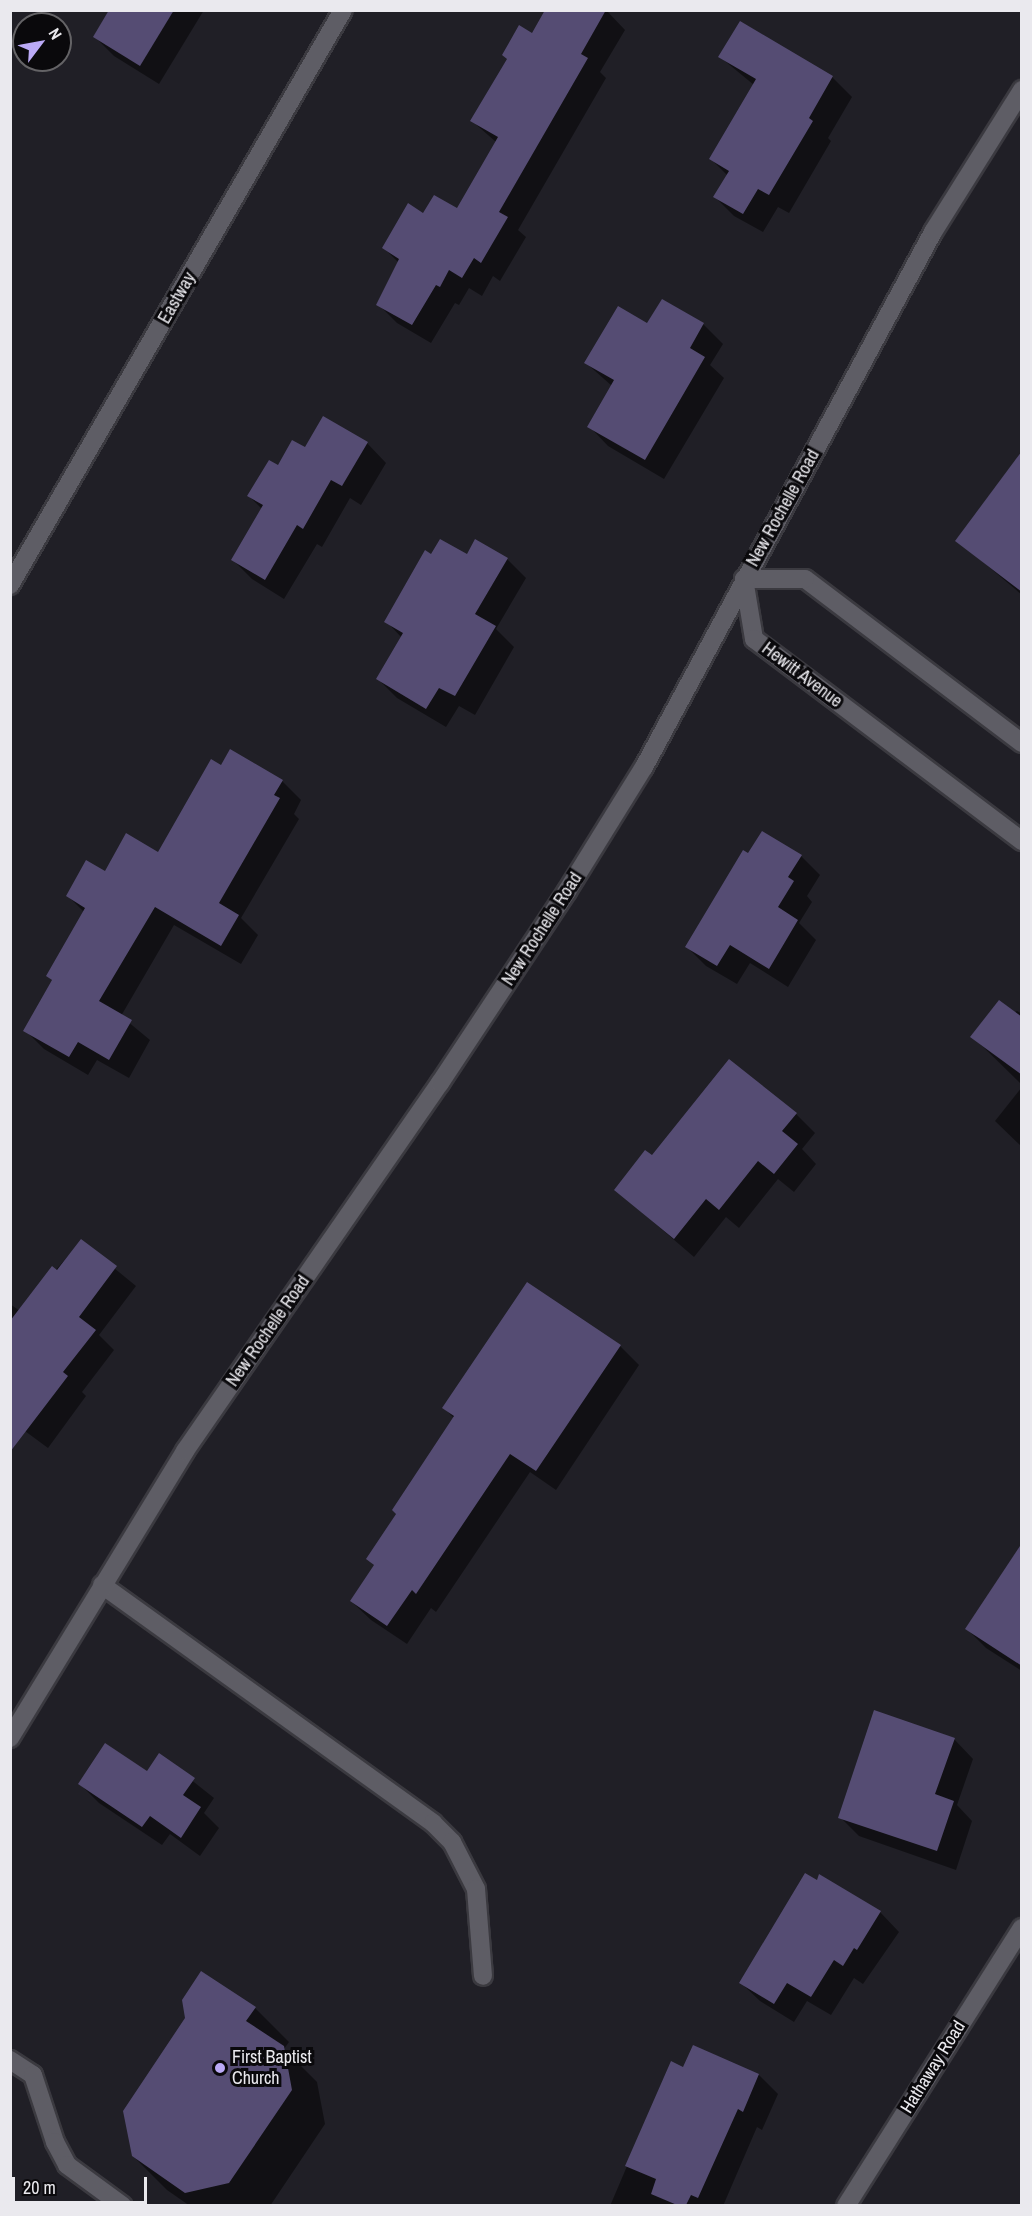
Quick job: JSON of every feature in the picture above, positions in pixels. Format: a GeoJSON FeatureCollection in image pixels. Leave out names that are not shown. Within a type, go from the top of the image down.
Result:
{"type":"FeatureCollection","features":[{"type":"Feature","properties":{"kind":"main road","name":"Eastway"},"geometry":{"type":"LineString","coordinates":[[10,585],[344,10]]}},
{"type":"Feature","properties":{"kind":"main road","name":"New Rochelle Road"},"geometry":{"type":"LineString","coordinates":[[10,1738],[185,1451],[567,891],[644,767],[933,232],[1022,90]]}},
{"type":"Feature","properties":{"kind":"main road"},"geometry":{"type":"LineString","coordinates":[[744,579],[805,579],[1022,743]]}},
{"type":"Feature","properties":{"kind":"main road","name":"Hewitt Avenue"},"geometry":{"type":"LineString","coordinates":[[744,579],[754,639],[1022,841]]}},
{"type":"Feature","properties":{"kind":"main road"},"geometry":{"type":"LineString","coordinates":[[102,1585],[433,1823],[452,1842],[476,1888],[483,1976]]}},
{"type":"Feature","properties":{"kind":"main road","name":"Hathaway Road"},"geometry":{"type":"LineString","coordinates":[[846,2205],[1022,1928]]}},
{"type":"Feature","properties":{"kind":"main road"},"geometry":{"type":"LineString","coordinates":[[10,2060],[33,2075],[66,2165],[123,2205]]}},
{"type":"Feature","properties":{"kind":"building"},"geometry":{"type":"Polygon","coordinates":[[[109,10],[174,10],[140,66],[93,37],[109,10]]]}},
{"type":"Feature","properties":{"kind":"building"},"geometry":{"type":"Polygon","coordinates":[[[545,10],[606,10],[581,54],[588,58],[499,212],[508,217],[481,263],[474,258],[462,278],[449,270],[440,287],[436,285],[412,325],[376,305],[399,259],[382,248],[408,203],[423,213],[434,195],[457,208],[498,137],[470,121],[507,59],[502,55],[519,25],[532,33],[545,10]]]}},
{"type":"Feature","properties":{"kind":"building"},"geometry":{"type":"Polygon","coordinates":[[[740,21],[833,76],[809,118],[813,121],[769,195],[758,189],[743,214],[713,197],[729,171],[709,159],[756,79],[718,57],[740,21]]]}},
{"type":"Feature","properties":{"kind":"building"},"geometry":{"type":"Polygon","coordinates":[[[662,299],[704,323],[690,348],[705,357],[645,460],[587,427],[614,380],[584,363],[618,306],[647,323],[662,299]]]}},
{"type":"Feature","properties":{"kind":"building"},"geometry":{"type":"Polygon","coordinates":[[[323,416],[368,442],[342,486],[331,480],[303,529],[297,525],[265,580],[231,560],[263,505],[247,496],[269,460],[278,465],[292,440],[305,447],[323,416]]]}},
{"type":"Feature","properties":{"kind":"building"},"geometry":{"type":"Polygon","coordinates":[[[1022,451],[1022,592],[955,541],[1022,451]]]}},
{"type":"Feature","properties":{"kind":"building"},"geometry":{"type":"Polygon","coordinates":[[[440,539],[467,554],[475,539],[508,558],[475,614],[496,626],[455,696],[439,688],[426,709],[376,679],[403,633],[384,622],[425,550],[431,554],[440,539]]]}},
{"type":"Feature","properties":{"kind":"building"},"geometry":{"type":"Polygon","coordinates":[[[230,749],[283,780],[274,795],[280,798],[219,903],[239,915],[221,946],[155,907],[99,1001],[132,1020],[109,1060],[78,1042],[69,1057],[23,1031],[52,980],[46,976],[85,908],[66,896],[86,860],[105,871],[126,833],[158,852],[211,759],[221,765],[230,749]]]}},
{"type":"Feature","properties":{"kind":"building"},"geometry":{"type":"Polygon","coordinates":[[[762,831],[802,855],[788,877],[794,881],[778,907],[798,920],[769,969],[730,945],[717,966],[685,947],[743,850],[748,853],[762,831]]]}},
{"type":"Feature","properties":{"kind":"building"},"geometry":{"type":"Polygon","coordinates":[[[999,1000],[1022,1017],[1022,1075],[970,1037],[999,1000]]]}},
{"type":"Feature","properties":{"kind":"building"},"geometry":{"type":"Polygon","coordinates":[[[729,1059],[797,1113],[782,1131],[798,1144],[774,1174],[758,1161],[719,1210],[706,1199],[674,1239],[614,1190],[645,1150],[652,1155],[729,1059]]]}},
{"type":"Feature","properties":{"kind":"building"},"geometry":{"type":"Polygon","coordinates":[[[81,1239],[117,1266],[79,1317],[96,1330],[63,1372],[68,1376],[10,1452],[10,1321],[52,1266],[57,1270],[81,1239]]]}},
{"type":"Feature","properties":{"kind":"building"},"geometry":{"type":"Polygon","coordinates":[[[527,1282],[621,1345],[536,1471],[510,1454],[416,1594],[412,1590],[387,1626],[350,1601],[374,1565],[366,1559],[396,1514],[392,1510],[454,1416],[442,1408],[527,1282]]]}},
{"type":"Feature","properties":{"kind":"building"},"geometry":{"type":"Polygon","coordinates":[[[1022,1543],[1022,1666],[965,1629],[1022,1543]]]}},
{"type":"Feature","properties":{"kind":"building"},"geometry":{"type":"Polygon","coordinates":[[[874,1710],[955,1738],[935,1794],[954,1801],[937,1851],[838,1818],[874,1710]]]}},
{"type":"Feature","properties":{"kind":"building"},"geometry":{"type":"Polygon","coordinates":[[[105,1743],[147,1771],[159,1753],[195,1778],[183,1795],[201,1807],[181,1838],[150,1816],[142,1827],[78,1784],[105,1743]]]}},
{"type":"Feature","properties":{"kind":"building"},"geometry":{"type":"Polygon","coordinates":[[[805,1873],[817,1880],[819,1874],[881,1911],[857,1950],[854,1948],[843,1966],[834,1960],[811,1997],[787,1983],[774,2004],[739,1983],[805,1873]]]}},
{"type":"Feature","properties":{"kind":"building","name":"First Baptist Church"},"geometry":{"type":"Polygon","coordinates":[[[201,1971],[256,2007],[246,2021],[284,2046],[292,2090],[229,2183],[185,2193],[132,2156],[123,2111],[185,2018],[182,2000],[201,1971]]]}},
{"type":"Feature","properties":{"kind":"building"},"geometry":{"type":"Polygon","coordinates":[[[693,2045],[759,2074],[743,2112],[738,2109],[698,2198],[691,2195],[686,2205],[677,2205],[651,2194],[656,2179],[625,2166],[671,2061],[683,2067],[693,2045]]]}},
{"type":"Feature","properties":{"kind":"place","name":"First Baptist Church"},"geometry":{"type":"Point","coordinates":[220,2068]}}]}
